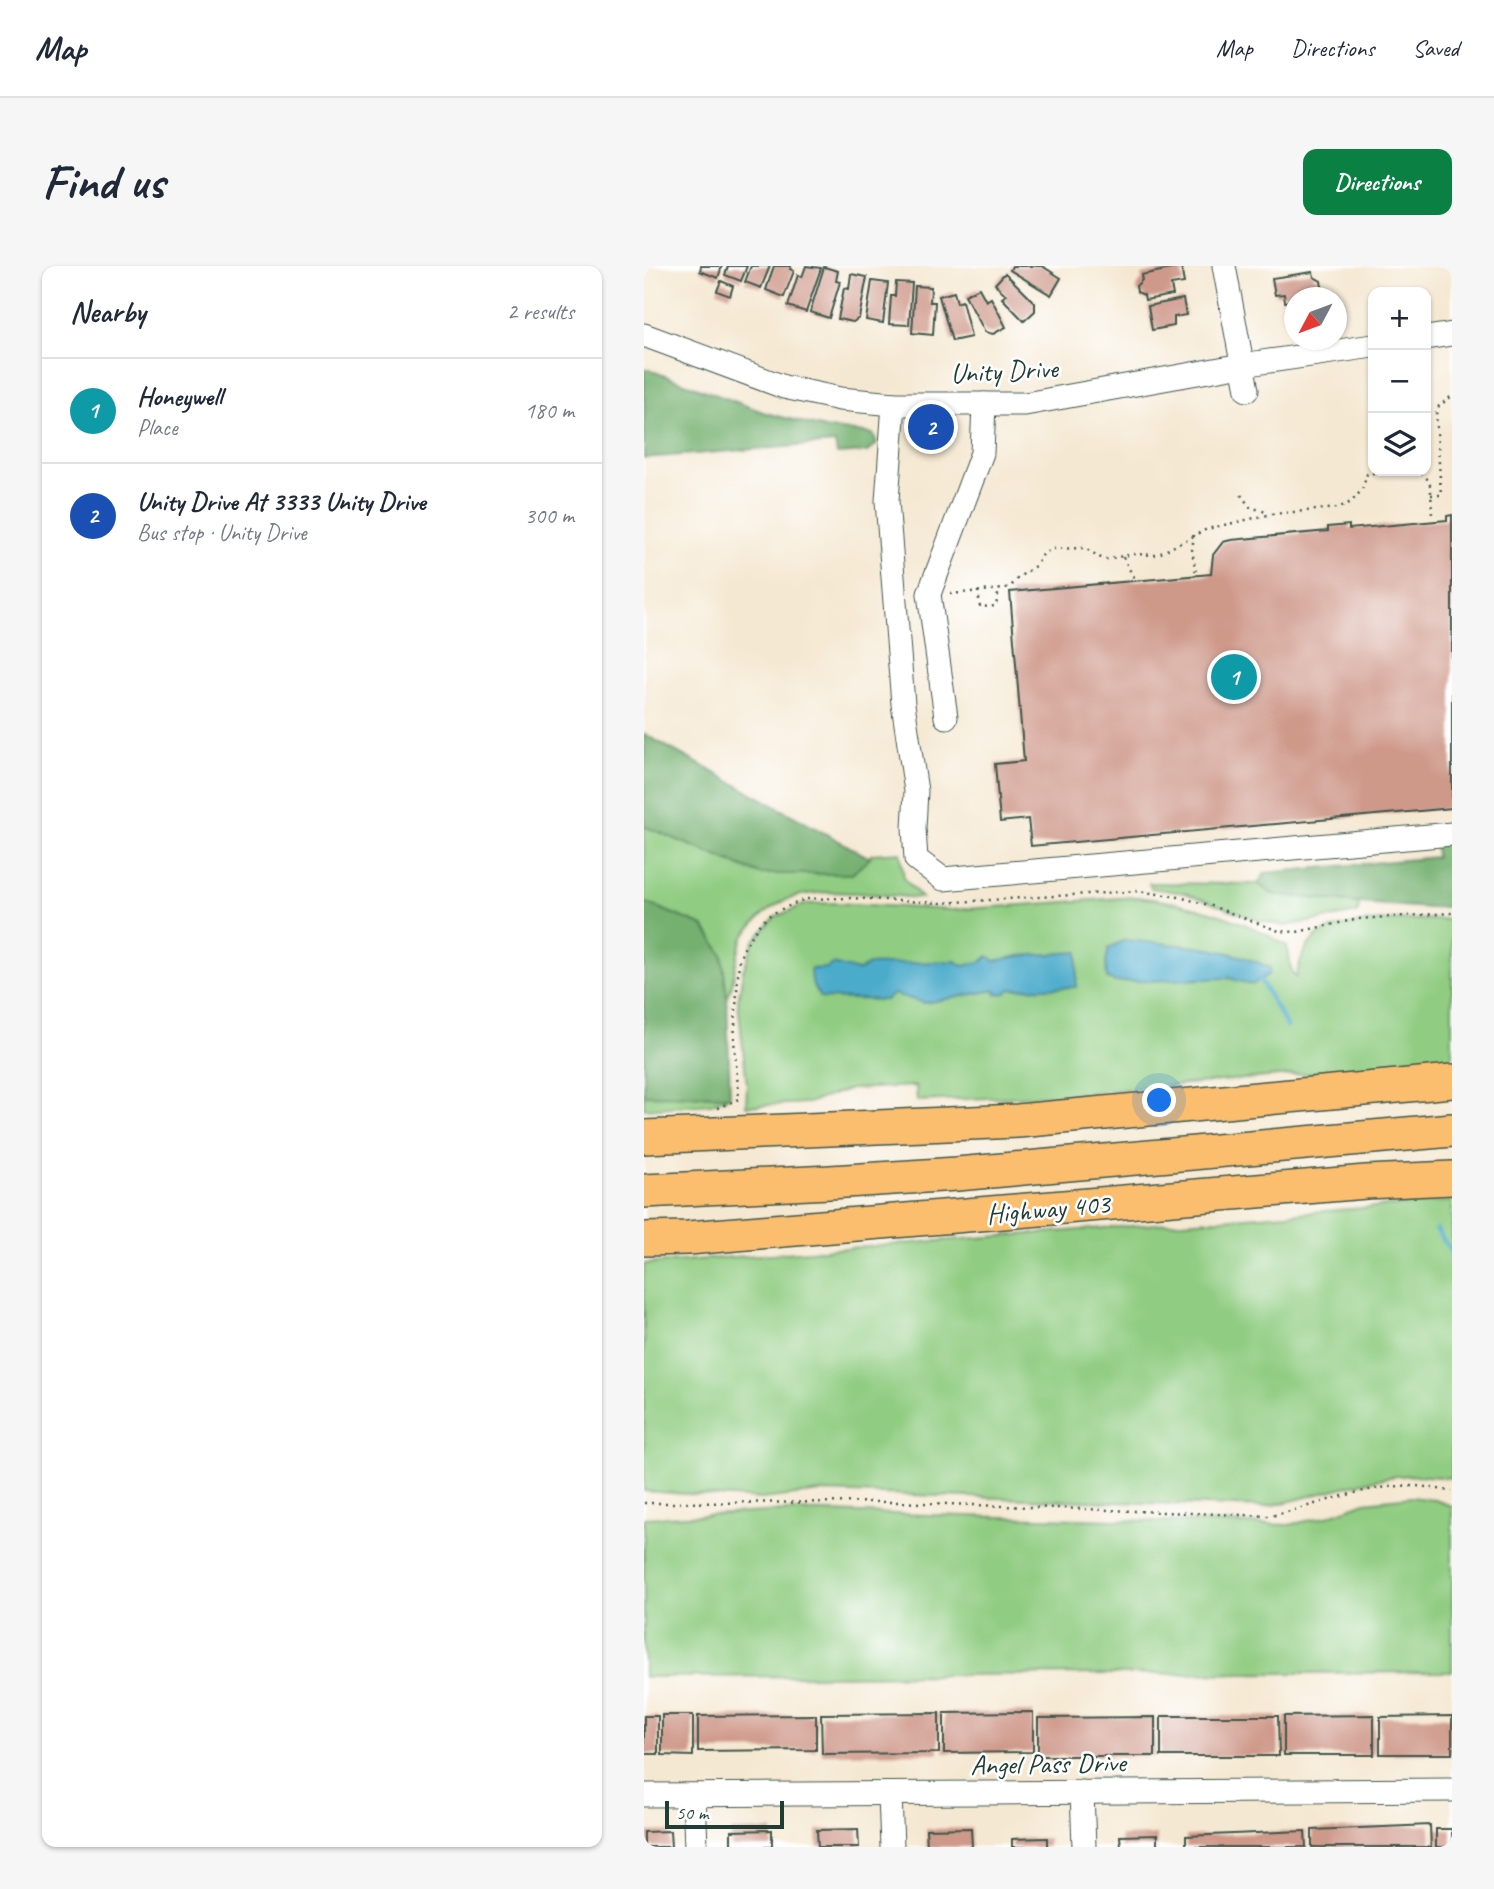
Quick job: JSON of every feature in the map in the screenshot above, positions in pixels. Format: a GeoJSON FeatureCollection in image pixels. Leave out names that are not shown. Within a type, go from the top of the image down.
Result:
{"type":"FeatureCollection","features":[{"type":"Feature","properties":{"kind":"highway"},"geometry":{"type":"LineString","coordinates":[[644,1136],[1018,1121],[1452,1081]]}},
{"type":"Feature","properties":{"kind":"highway"},"geometry":{"type":"LineString","coordinates":[[644,1191],[957,1174],[1452,1130]]}},
{"type":"Feature","properties":{"kind":"highway","name":"Highway 403"},"geometry":{"type":"LineString","coordinates":[[644,1239],[688,1238],[1366,1182],[1452,1178]]}},
{"type":"Feature","properties":{"kind":"highway"},"geometry":{"type":"LineString","coordinates":[[644,1247],[688,1238]]}},
{"type":"Feature","properties":{"kind":"street"},"geometry":{"type":"LineString","coordinates":[[1224,266],[1247,390]]}},
{"type":"Feature","properties":{"kind":"street"},"geometry":{"type":"LineString","coordinates":[[1431,337],[1452,334]]}},
{"type":"Feature","properties":{"kind":"street","name":"Unity Drive"},"geometry":{"type":"LineString","coordinates":[[644,335],[784,387],[840,399],[894,404],[1025,404],[1242,365],[1368,347]]}},
{"type":"Feature","properties":{"kind":"street"},"geometry":{"type":"LineString","coordinates":[[894,404],[887,500],[903,704],[916,792],[916,859],[943,879],[1452,834]]}},
{"type":"Feature","properties":{"kind":"street"},"geometry":{"type":"LineString","coordinates":[[946,717],[929,594],[982,453],[984,404]]}},
{"type":"Feature","properties":{"kind":"street","name":"Angel Pass Drive"},"geometry":{"type":"LineString","coordinates":[[644,1795],[1452,1790]]}},
{"type":"Feature","properties":{"kind":"street"},"geometry":{"type":"LineString","coordinates":[[1082,1792],[1083,1847]]}},
{"type":"Feature","properties":{"kind":"street"},"geometry":{"type":"LineString","coordinates":[[890,1795],[892,1847]]}},
{"type":"Feature","properties":{"kind":"street"},"geometry":{"type":"LineString","coordinates":[[694,1796],[696,1847]]}},
{"type":"Feature","properties":{"kind":"path"},"geometry":{"type":"LineString","coordinates":[[1431,495],[1441,495],[1436,414],[1439,407],[1452,396]]}},
{"type":"Feature","properties":{"kind":"path"},"geometry":{"type":"LineString","coordinates":[[948,594],[1011,586],[1018,577],[1035,566],[1044,553],[1053,549],[1085,548],[1104,561],[1133,554],[1157,555],[1207,529],[1272,514],[1338,508],[1352,502],[1362,490],[1367,474],[1415,471],[1423,474],[1430,483],[1432,514]]}},
{"type":"Feature","properties":{"kind":"path"},"geometry":{"type":"LineString","coordinates":[[1241,495],[1250,507],[1272,514]]}},
{"type":"Feature","properties":{"kind":"path"},"geometry":{"type":"LineString","coordinates":[[1194,535],[1192,550],[1196,573]]}},
{"type":"Feature","properties":{"kind":"path"},"geometry":{"type":"LineString","coordinates":[[1123,557],[1135,579]]}},
{"type":"Feature","properties":{"kind":"path"},"geometry":{"type":"LineString","coordinates":[[978,591],[980,607],[996,606],[999,589]]}},
{"type":"Feature","properties":{"kind":"path"},"geometry":{"type":"LineString","coordinates":[[711,1112],[739,1100],[734,1006],[739,960],[744,946],[771,914],[805,899],[851,898],[940,903],[1138,891],[1179,897],[1279,931],[1297,932],[1359,919],[1452,913]]}},
{"type":"Feature","properties":{"kind":"path"},"geometry":{"type":"LineString","coordinates":[[644,1503],[895,1502],[1270,1516],[1306,1509],[1362,1492],[1413,1486],[1452,1491]]}},
{"type":"Feature","properties":{"kind":"green space"},"geometry":{"type":"Polygon","coordinates":[[[644,368],[766,413],[825,428],[873,434],[877,444],[867,452],[837,454],[835,443],[644,458],[644,368]]]}},
{"type":"Feature","properties":{"kind":"green space"},"geometry":{"type":"Polygon","coordinates":[[[644,734],[870,858],[852,874],[760,874],[644,826],[644,734]]]}},
{"type":"Feature","properties":{"kind":"green space"},"geometry":{"type":"Polygon","coordinates":[[[644,826],[760,874],[852,874],[872,854],[900,852],[904,878],[922,898],[823,893],[794,897],[779,903],[759,918],[744,937],[727,998],[722,954],[704,926],[644,902],[644,826]]]}},
{"type":"Feature","properties":{"kind":"green space"},"geometry":{"type":"Polygon","coordinates":[[[1452,842],[1452,906],[1429,908],[1273,894],[1258,884],[1265,873],[1436,857],[1435,843],[1452,842]]]}},
{"type":"Feature","properties":{"kind":"green space"},"geometry":{"type":"Polygon","coordinates":[[[1149,883],[1258,884],[1273,894],[1359,903],[1358,913],[1285,926],[1262,921],[1185,893],[1151,888],[1149,883]]]}},
{"type":"Feature","properties":{"kind":"green space"},"geometry":{"type":"Polygon","coordinates":[[[1136,897],[1195,907],[1270,936],[1287,946],[1292,973],[1296,977],[1307,948],[1325,932],[1358,923],[1452,919],[1452,1061],[1060,1095],[917,1101],[916,1086],[850,1089],[808,1103],[746,1106],[747,1085],[738,1001],[743,971],[754,941],[775,917],[806,904],[836,903],[952,910],[1136,897]]]}},
{"type":"Feature","properties":{"kind":"green space"},"geometry":{"type":"Polygon","coordinates":[[[644,902],[703,926],[722,954],[727,998],[730,1096],[644,1095],[644,902]]]}},
{"type":"Feature","properties":{"kind":"green space"},"geometry":{"type":"Polygon","coordinates":[[[644,1095],[730,1096],[711,1104],[644,1109],[644,1095]]]}},
{"type":"Feature","properties":{"kind":"green space"},"geometry":{"type":"Polygon","coordinates":[[[1452,1201],[1452,1478],[1397,1476],[1263,1507],[821,1492],[761,1499],[644,1491],[644,1264],[1452,1201]]]}},
{"type":"Feature","properties":{"kind":"green space"},"geometry":{"type":"Polygon","coordinates":[[[1411,1497],[1435,1500],[1452,1506],[1452,1672],[644,1677],[644,1518],[788,1511],[1289,1525],[1325,1517],[1365,1502],[1411,1497]]]}},
{"type":"Feature","properties":{"kind":"water"},"geometry":{"type":"Polygon","coordinates":[[[1125,940],[1217,950],[1253,960],[1270,968],[1269,974],[1252,985],[1229,978],[1116,982],[1107,979],[1106,961],[1109,948],[1125,940]]]}},
{"type":"Feature","properties":{"kind":"water"},"geometry":{"type":"Polygon","coordinates":[[[1078,952],[1076,987],[1011,989],[1006,993],[996,994],[996,990],[924,1003],[894,994],[885,1000],[821,998],[813,986],[810,969],[827,968],[833,964],[858,971],[868,965],[955,961],[964,966],[983,961],[988,956],[995,961],[1019,956],[1078,952]]]}},
{"type":"Feature","properties":{"kind":"building"},"geometry":{"type":"Polygon","coordinates":[[[701,266],[722,266],[718,278],[700,271],[701,266]]]}},
{"type":"Feature","properties":{"kind":"building"},"geometry":{"type":"Polygon","coordinates":[[[728,266],[747,266],[741,281],[725,275],[728,266]]]}},
{"type":"Feature","properties":{"kind":"building"},"geometry":{"type":"Polygon","coordinates":[[[751,266],[770,266],[761,288],[745,282],[751,266]]]}},
{"type":"Feature","properties":{"kind":"building"},"geometry":{"type":"Polygon","coordinates":[[[774,266],[791,266],[790,269],[794,271],[784,297],[766,290],[774,266]]]}},
{"type":"Feature","properties":{"kind":"building"},"geometry":{"type":"Polygon","coordinates":[[[806,266],[821,268],[806,312],[788,306],[798,275],[802,277],[806,266]]]}},
{"type":"Feature","properties":{"kind":"building"},"geometry":{"type":"Polygon","coordinates":[[[1012,266],[1042,266],[1061,278],[1051,295],[1010,270],[1012,266]]]}},
{"type":"Feature","properties":{"kind":"building"},"geometry":{"type":"Polygon","coordinates":[[[824,267],[838,271],[836,281],[840,282],[829,318],[810,312],[824,267]]]}},
{"type":"Feature","properties":{"kind":"building"},"geometry":{"type":"Polygon","coordinates":[[[1181,267],[1184,283],[1171,285],[1173,295],[1145,300],[1144,295],[1137,292],[1136,286],[1142,280],[1141,275],[1181,267]]]}},
{"type":"Feature","properties":{"kind":"building"},"geometry":{"type":"Polygon","coordinates":[[[1313,272],[1314,277],[1321,281],[1322,287],[1284,287],[1284,294],[1275,295],[1272,278],[1313,272]]]}},
{"type":"Feature","properties":{"kind":"building"},"geometry":{"type":"Polygon","coordinates":[[[1005,273],[1035,303],[1035,311],[1024,321],[1002,298],[1006,295],[995,284],[1005,273]]]}},
{"type":"Feature","properties":{"kind":"building"},"geometry":{"type":"Polygon","coordinates":[[[851,274],[867,277],[859,318],[853,322],[838,319],[844,288],[849,289],[851,274]]]}},
{"type":"Feature","properties":{"kind":"building"},"geometry":{"type":"Polygon","coordinates":[[[721,281],[733,286],[730,296],[717,291],[721,281]]]}},
{"type":"Feature","properties":{"kind":"building"},"geometry":{"type":"Polygon","coordinates":[[[872,281],[888,283],[883,323],[866,320],[872,281]]]}},
{"type":"Feature","properties":{"kind":"building"},"geometry":{"type":"Polygon","coordinates":[[[896,282],[912,283],[909,325],[889,324],[891,296],[895,296],[896,282]]]}},
{"type":"Feature","properties":{"kind":"building"},"geometry":{"type":"Polygon","coordinates":[[[915,286],[931,287],[930,302],[935,302],[933,335],[912,333],[915,286]]]}},
{"type":"Feature","properties":{"kind":"building"},"geometry":{"type":"Polygon","coordinates":[[[979,288],[986,301],[991,298],[1006,327],[993,334],[985,332],[965,295],[979,288]]]}},
{"type":"Feature","properties":{"kind":"building"},"geometry":{"type":"Polygon","coordinates":[[[954,292],[957,303],[962,301],[971,337],[952,341],[939,296],[954,292]]]}},
{"type":"Feature","properties":{"kind":"building"},"geometry":{"type":"Polygon","coordinates":[[[1183,299],[1186,315],[1174,317],[1174,326],[1152,330],[1148,306],[1183,299]]]}},
{"type":"Feature","properties":{"kind":"building"},"geometry":{"type":"Polygon","coordinates":[[[1452,515],[1452,808],[1031,846],[1028,819],[1000,822],[995,764],[1024,761],[1010,592],[1211,574],[1213,555],[1223,542],[1231,540],[1328,531],[1328,527],[1349,525],[1349,529],[1447,520],[1447,516],[1452,515]]]}},
{"type":"Feature","properties":{"kind":"building"},"geometry":{"type":"Polygon","coordinates":[[[1033,1712],[1033,1752],[944,1753],[944,1713],[1033,1712]]]}},
{"type":"Feature","properties":{"kind":"building"},"geometry":{"type":"Polygon","coordinates":[[[939,1713],[939,1753],[822,1754],[821,1714],[939,1713]]]}},
{"type":"Feature","properties":{"kind":"building"},"geometry":{"type":"Polygon","coordinates":[[[662,1715],[693,1715],[693,1756],[662,1755],[662,1715]]]}},
{"type":"Feature","properties":{"kind":"building"},"geometry":{"type":"Polygon","coordinates":[[[816,1715],[816,1750],[698,1751],[698,1716],[816,1715]]]}},
{"type":"Feature","properties":{"kind":"building"},"geometry":{"type":"Polygon","coordinates":[[[1374,1715],[1374,1755],[1284,1755],[1284,1716],[1374,1715]]]}},
{"type":"Feature","properties":{"kind":"building"},"geometry":{"type":"Polygon","coordinates":[[[644,1716],[658,1716],[658,1754],[644,1754],[644,1716]]]}},
{"type":"Feature","properties":{"kind":"building"},"geometry":{"type":"Polygon","coordinates":[[[1161,1716],[1278,1716],[1279,1756],[1161,1756],[1161,1716]]]}},
{"type":"Feature","properties":{"kind":"building"},"geometry":{"type":"Polygon","coordinates":[[[1452,1716],[1452,1754],[1380,1754],[1380,1717],[1452,1716]]]}},
{"type":"Feature","properties":{"kind":"building"},"geometry":{"type":"Polygon","coordinates":[[[1155,1717],[1155,1756],[1038,1756],[1038,1718],[1155,1717]]]}},
{"type":"Feature","properties":{"kind":"building"},"geometry":{"type":"Polygon","coordinates":[[[1430,1825],[1431,1847],[1312,1847],[1312,1830],[1430,1825]]]}},
{"type":"Feature","properties":{"kind":"building"},"geometry":{"type":"Polygon","coordinates":[[[971,1828],[972,1847],[927,1847],[926,1829],[971,1828]]]}},
{"type":"Feature","properties":{"kind":"building"},"geometry":{"type":"Polygon","coordinates":[[[858,1829],[859,1847],[818,1847],[817,1830],[858,1829]]]}},
{"type":"Feature","properties":{"kind":"building"},"geometry":{"type":"Polygon","coordinates":[[[1436,1829],[1452,1829],[1452,1847],[1436,1847],[1436,1829]]]}},
{"type":"Feature","properties":{"kind":"building"},"geometry":{"type":"Polygon","coordinates":[[[772,1830],[772,1847],[731,1847],[731,1831],[772,1830]]]}},
{"type":"Feature","properties":{"kind":"building"},"geometry":{"type":"Polygon","coordinates":[[[670,1831],[671,1847],[644,1847],[644,1832],[670,1831]]]}},
{"type":"Feature","properties":{"kind":"building"},"geometry":{"type":"Polygon","coordinates":[[[1305,1831],[1306,1847],[1186,1847],[1186,1836],[1305,1831]]]}},
{"type":"Feature","properties":{"kind":"building"},"geometry":{"type":"Polygon","coordinates":[[[1157,1835],[1157,1847],[1121,1847],[1120,1836],[1157,1835]]]}},
{"type":"Feature","properties":{"kind":"building"},"geometry":{"type":"Polygon","coordinates":[[[1048,1838],[1048,1847],[1012,1847],[1012,1839],[1048,1838]]]}},
{"type":"Feature","properties":{"kind":"waterway"},"geometry":{"type":"LineString","coordinates":[[1258,976],[1287,1027]]}},
{"type":"Feature","properties":{"kind":"waterway"},"geometry":{"type":"LineString","coordinates":[[1436,1229],[1452,1253]]}},
{"type":"Feature","properties":{"kind":"place","name":"Unity Drive At 3333 Unity Drive"},"geometry":{"type":"Point","coordinates":[931,427]}},
{"type":"Feature","properties":{"kind":"place","name":"Honeywell"},"geometry":{"type":"Point","coordinates":[1234,677]}}]}
